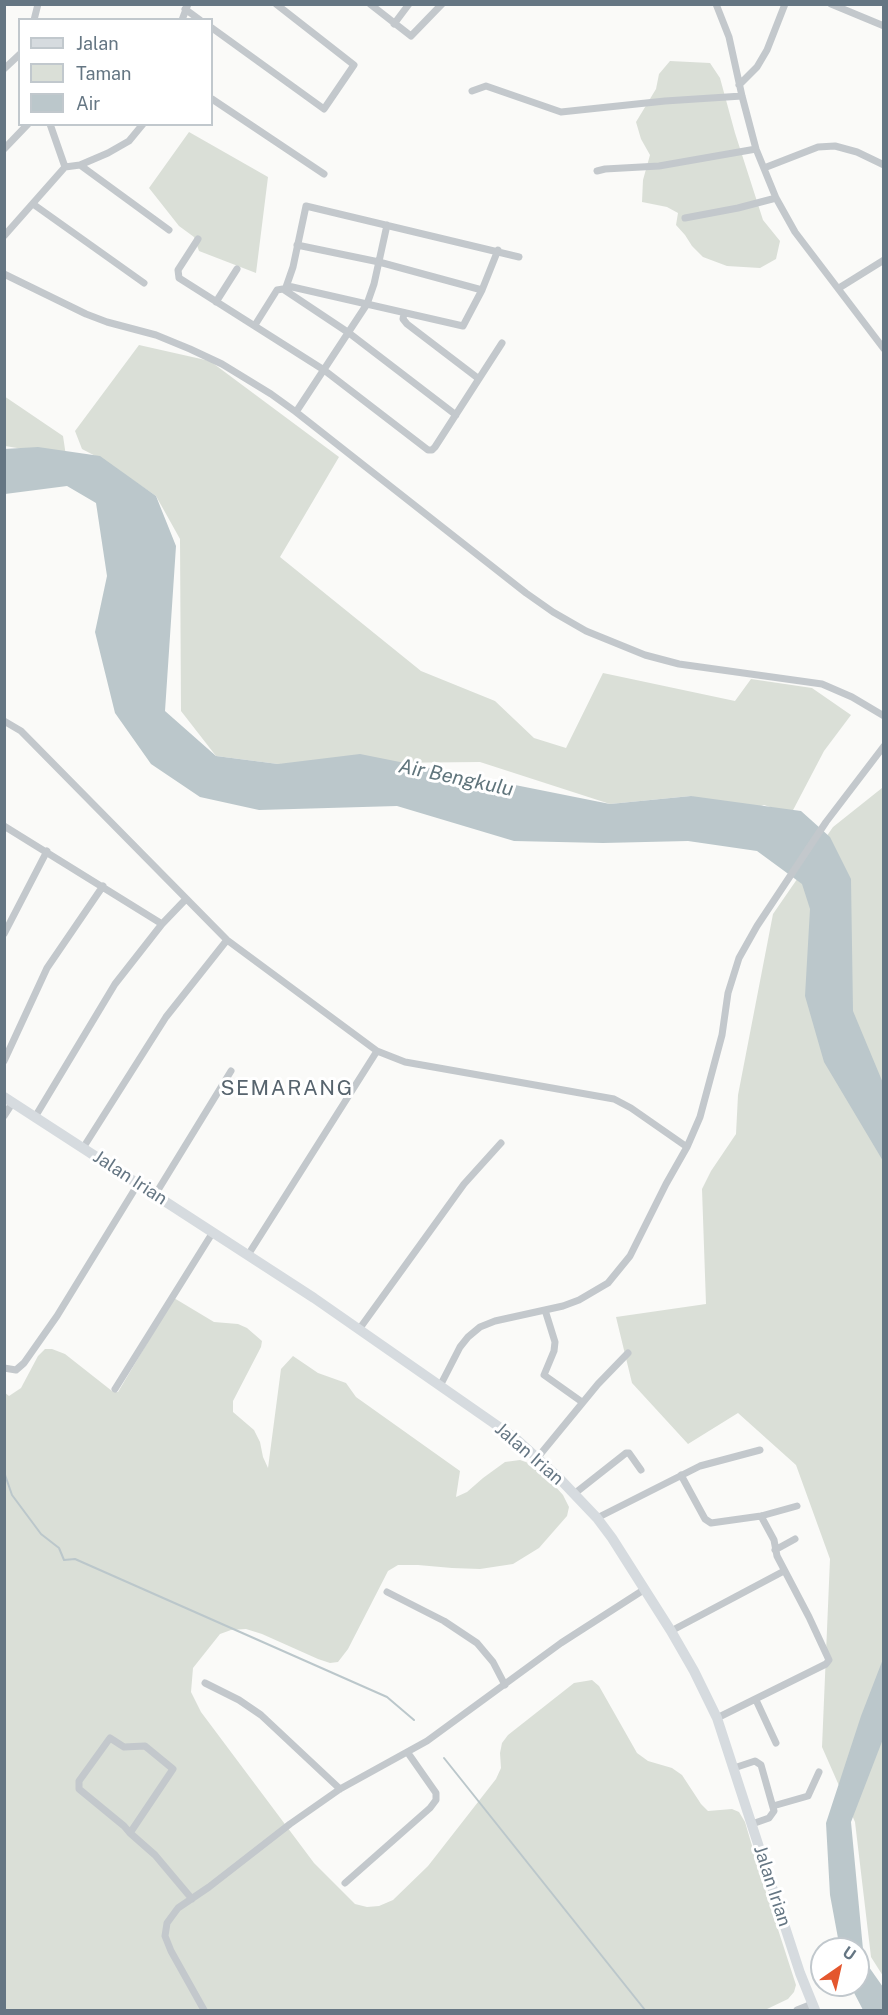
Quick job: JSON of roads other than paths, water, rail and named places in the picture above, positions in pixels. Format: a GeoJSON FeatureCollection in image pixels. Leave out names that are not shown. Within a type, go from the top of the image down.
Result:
{"type":"FeatureCollection","features":[{"type":"Feature","properties":{"kind":"main road","name":"Jalan Irian"},"geometry":{"type":"LineString","coordinates":[[9,1099],[360,1328],[538,1457],[597,1518],[671,1631],[717,1718],[800,1973],[814,2007]]}},
{"type":"Feature","properties":{"kind":"street"},"geometry":{"type":"LineString","coordinates":[[213,29],[324,109],[354,65],[276,4]]}},
{"type":"Feature","properties":{"kind":"street"},"geometry":{"type":"LineString","coordinates":[[370,4],[411,36],[442,4]]}},
{"type":"Feature","properties":{"kind":"street"},"geometry":{"type":"LineString","coordinates":[[394,24],[409,4]]}},
{"type":"Feature","properties":{"kind":"street"},"geometry":{"type":"LineString","coordinates":[[716,4],[729,37],[756,148],[776,198],[795,232],[884,349]]}},
{"type":"Feature","properties":{"kind":"street"},"geometry":{"type":"LineString","coordinates":[[740,85],[757,68],[767,50],[785,4]]}},
{"type":"Feature","properties":{"kind":"street"},"geometry":{"type":"LineString","coordinates":[[831,4],[884,26]]}},
{"type":"Feature","properties":{"kind":"street"},"geometry":{"type":"LineString","coordinates":[[186,7],[198,18]]}},
{"type":"Feature","properties":{"kind":"street"},"geometry":{"type":"LineString","coordinates":[[4,69],[18,56]]}},
{"type":"Feature","properties":{"kind":"street"},"geometry":{"type":"LineString","coordinates":[[472,92],[486,86],[561,112],[742,96]]}},
{"type":"Feature","properties":{"kind":"street"},"geometry":{"type":"LineString","coordinates":[[213,100],[324,174]]}},
{"type":"Feature","properties":{"kind":"street"},"geometry":{"type":"LineString","coordinates":[[4,149],[26,126]]}},
{"type":"Feature","properties":{"kind":"street"},"geometry":{"type":"LineString","coordinates":[[51,126],[65,167]]}},
{"type":"Feature","properties":{"kind":"street"},"geometry":{"type":"LineString","coordinates":[[4,236],[65,167],[80,165],[123,145],[141,126]]}},
{"type":"Feature","properties":{"kind":"street"},"geometry":{"type":"LineString","coordinates":[[764,168],[818,147],[836,146],[857,152],[884,165]]}},
{"type":"Feature","properties":{"kind":"street"},"geometry":{"type":"LineString","coordinates":[[597,171],[659,166],[756,148]]}},
{"type":"Feature","properties":{"kind":"street"},"geometry":{"type":"LineString","coordinates":[[80,165],[169,230]]}},
{"type":"Feature","properties":{"kind":"street"},"geometry":{"type":"LineString","coordinates":[[685,218],[776,198]]}},
{"type":"Feature","properties":{"kind":"street"},"geometry":{"type":"LineString","coordinates":[[33,204],[144,283]]}},
{"type":"Feature","properties":{"kind":"street"},"geometry":{"type":"LineString","coordinates":[[287,288],[306,206],[498,250],[519,257]]}},
{"type":"Feature","properties":{"kind":"street"},"geometry":{"type":"LineString","coordinates":[[296,412],[367,304],[387,225]]}},
{"type":"Feature","properties":{"kind":"street"},"geometry":{"type":"LineString","coordinates":[[198,239],[179,267],[177,274],[182,280],[324,370],[428,450],[435,447],[502,343]]}},
{"type":"Feature","properties":{"kind":"street"},"geometry":{"type":"LineString","coordinates":[[297,245],[379,262],[482,290]]}},
{"type":"Feature","properties":{"kind":"street"},"geometry":{"type":"LineString","coordinates":[[255,325],[277,290],[287,288],[463,326],[482,290],[498,250]]}},
{"type":"Feature","properties":{"kind":"street"},"geometry":{"type":"LineString","coordinates":[[839,288],[884,260]]}},
{"type":"Feature","properties":{"kind":"street"},"geometry":{"type":"LineString","coordinates":[[216,302],[237,269]]}},
{"type":"Feature","properties":{"kind":"street"},"geometry":{"type":"LineString","coordinates":[[4,273],[86,314],[156,335],[222,364],[296,412],[491,567],[553,612],[578,626],[645,655],[679,664],[822,684],[852,697],[884,716]]}},
{"type":"Feature","properties":{"kind":"street"},"geometry":{"type":"LineString","coordinates":[[287,288],[456,415]]}},
{"type":"Feature","properties":{"kind":"street"},"geometry":{"type":"LineString","coordinates":[[404,313],[407,324],[479,379]]}},
{"type":"Feature","properties":{"kind":"street"},"geometry":{"type":"LineString","coordinates":[[4,721],[21,731],[185,900],[227,940],[377,1051],[390,1058],[416,1065],[614,1099],[687,1146]]}},
{"type":"Feature","properties":{"kind":"street"},"geometry":{"type":"LineString","coordinates":[[440,1386],[460,1347],[480,1327],[495,1321],[579,1300],[597,1291],[619,1272],[630,1256],[687,1146],[699,1117],[722,1035],[728,993],[734,972],[757,926],[826,822],[884,746]]}},
{"type":"Feature","properties":{"kind":"street"},"geometry":{"type":"LineString","coordinates":[[4,826],[162,924]]}},
{"type":"Feature","properties":{"kind":"street"},"geometry":{"type":"LineString","coordinates":[[4,934],[47,851]]}},
{"type":"Feature","properties":{"kind":"street"},"geometry":{"type":"LineString","coordinates":[[4,1061],[47,968],[103,886]]}},
{"type":"Feature","properties":{"kind":"street"},"geometry":{"type":"LineString","coordinates":[[35,1117],[115,984],[162,924],[185,900]]}},
{"type":"Feature","properties":{"kind":"street"},"geometry":{"type":"LineString","coordinates":[[83,1148],[166,1017],[227,940]]}},
{"type":"Feature","properties":{"kind":"street"},"geometry":{"type":"LineString","coordinates":[[248,1255],[377,1051]]}},
{"type":"Feature","properties":{"kind":"street"},"geometry":{"type":"LineString","coordinates":[[155,1195],[231,1071]]}},
{"type":"Feature","properties":{"kind":"street"},"geometry":{"type":"LineString","coordinates":[[4,1116],[9,1099]]}},
{"type":"Feature","properties":{"kind":"street"},"geometry":{"type":"LineString","coordinates":[[360,1328],[464,1184],[501,1143]]}},
{"type":"Feature","properties":{"kind":"street"},"geometry":{"type":"LineString","coordinates":[[4,1368],[16,1370],[24,1362],[57,1316],[138,1184]]}},
{"type":"Feature","properties":{"kind":"street"},"geometry":{"type":"LineString","coordinates":[[115,1389],[213,1232]]}},
{"type":"Feature","properties":{"kind":"street"},"geometry":{"type":"LineString","coordinates":[[545,1310],[555,1342],[554,1351],[544,1375],[582,1402]]}},
{"type":"Feature","properties":{"kind":"street"},"geometry":{"type":"LineString","coordinates":[[538,1457],[614,1365],[628,1353]]}},
{"type":"Feature","properties":{"kind":"street"},"geometry":{"type":"LineString","coordinates":[[597,1518],[700,1466],[760,1450]]}},
{"type":"Feature","properties":{"kind":"street"},"geometry":{"type":"LineString","coordinates":[[574,1494],[626,1453],[629,1453],[641,1470]]}},
{"type":"Feature","properties":{"kind":"street"},"geometry":{"type":"LineString","coordinates":[[681,1476],[708,1522],[761,1516],[797,1506]]}},
{"type":"Feature","properties":{"kind":"street"},"geometry":{"type":"LineString","coordinates":[[717,1718],[826,1664],[829,1660],[784,1571],[775,1550],[774,1540],[761,1516]]}},
{"type":"Feature","properties":{"kind":"street"},"geometry":{"type":"LineString","coordinates":[[775,1550],[795,1539]]}},
{"type":"Feature","properties":{"kind":"street"},"geometry":{"type":"LineString","coordinates":[[671,1631],[784,1571]]}},
{"type":"Feature","properties":{"kind":"street"},"geometry":{"type":"LineString","coordinates":[[204,2010],[171,1951],[164,1930],[171,1915],[261,1845],[340,1789],[408,1753],[569,1638],[645,1589]]}},
{"type":"Feature","properties":{"kind":"street"},"geometry":{"type":"LineString","coordinates":[[387,1592],[444,1621],[477,1643],[493,1662],[505,1685]]}},
{"type":"Feature","properties":{"kind":"street"},"geometry":{"type":"LineString","coordinates":[[205,1683],[239,1700],[261,1715],[340,1789]]}},
{"type":"Feature","properties":{"kind":"street"},"geometry":{"type":"LineString","coordinates":[[756,1700],[776,1743]]}},
{"type":"Feature","properties":{"kind":"street"},"geometry":{"type":"LineString","coordinates":[[130,1833],[173,1769],[144,1746],[124,1747],[110,1738],[82,1776],[78,1786],[84,1795],[155,1855],[192,1899]]}},
{"type":"Feature","properties":{"kind":"street"},"geometry":{"type":"LineString","coordinates":[[345,1883],[436,1800],[436,1793],[408,1753]]}},
{"type":"Feature","properties":{"kind":"street"},"geometry":{"type":"LineString","coordinates":[[734,1768],[759,1762],[773,1806],[771,1816],[752,1824]]}},
{"type":"Feature","properties":{"kind":"street"},"geometry":{"type":"LineString","coordinates":[[773,1806],[808,1796],[819,1772]]}},
{"type":"Feature","properties":{"kind":"street"},"geometry":{"type":"LineString","coordinates":[[797,2010],[814,2007]]}},
{"type":"Feature","properties":{"kind":"water","name":"Air Bengkulu"},"geometry":{"type":"Polygon","coordinates":[[[38,447],[100,456],[156,496],[176,546],[165,711],[216,756],[278,764],[360,754],[610,804],[691,796],[801,811],[830,837],[851,879],[853,1011],[883,1083],[883,1161],[824,1062],[805,996],[810,909],[802,884],[757,851],[688,841],[603,843],[514,841],[397,806],[259,810],[200,797],[151,764],[115,713],[95,632],[107,576],[96,503],[67,486],[5,494],[4,449],[38,447]]]}},
{"type":"Feature","properties":{"kind":"water"},"geometry":{"type":"Polygon","coordinates":[[[883,1659],[883,1739],[851,1822],[862,1937],[838,1937],[830,1895],[826,1823],[861,1716],[883,1659]]]}},
{"type":"Feature","properties":{"kind":"water"},"geometry":{"type":"Polygon","coordinates":[[[870,1969],[883,1987],[883,2010],[863,2010],[856,1997],[870,1997],[870,1969]]]}},
{"type":"Feature","properties":{"kind":"waterway"},"geometry":{"type":"LineString","coordinates":[[4,1472],[12,1495],[41,1534],[59,1548],[64,1560],[75,1559],[387,1697],[414,1720]]}},
{"type":"Feature","properties":{"kind":"waterway"},"geometry":{"type":"LineString","coordinates":[[444,1758],[645,2010]]}},
{"type":"Feature","properties":{"kind":"district","name":"SEMARANG"},"geometry":{"type":"Point","coordinates":[287,1089]}}]}
